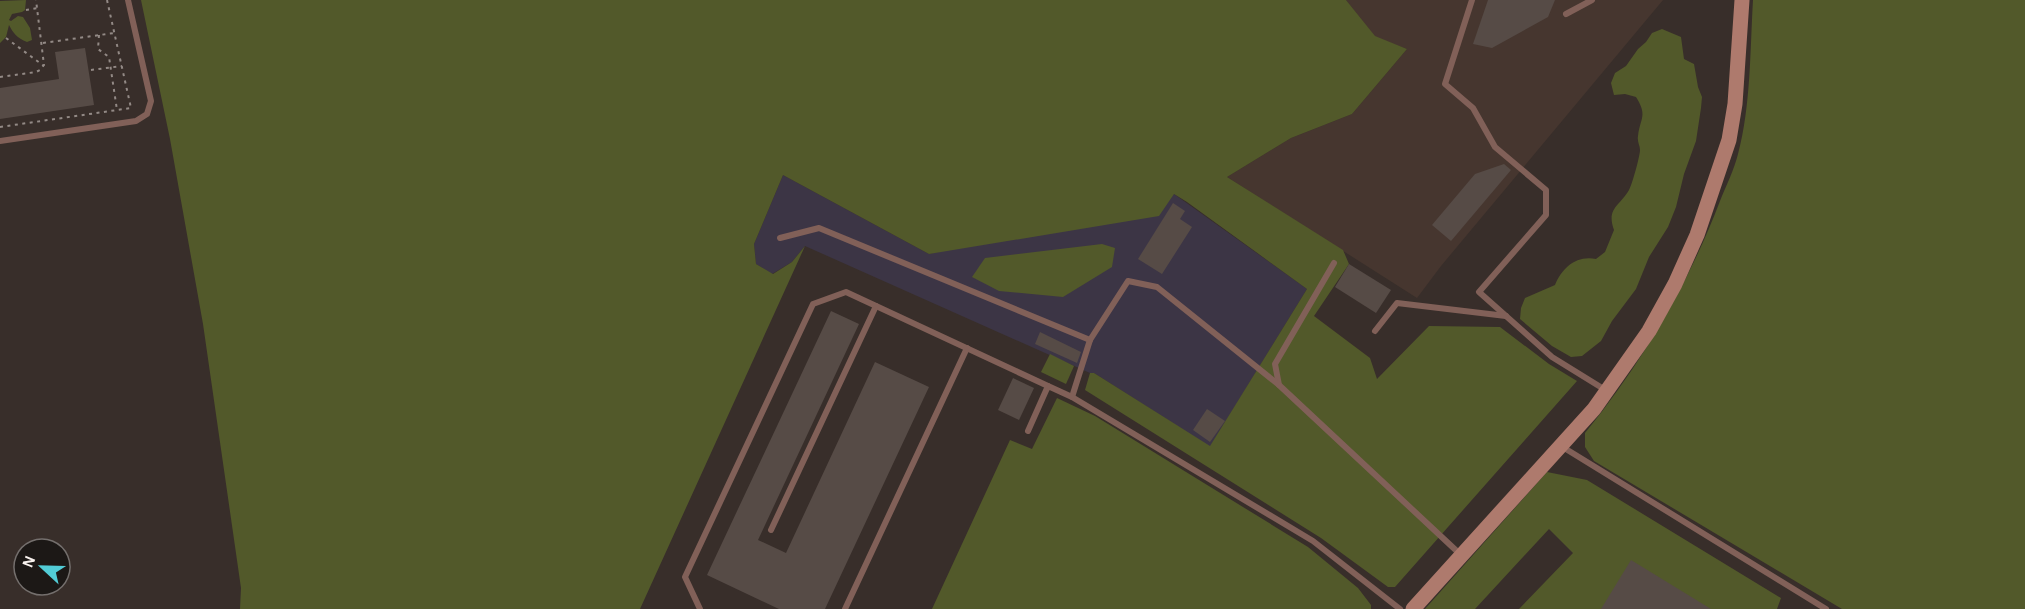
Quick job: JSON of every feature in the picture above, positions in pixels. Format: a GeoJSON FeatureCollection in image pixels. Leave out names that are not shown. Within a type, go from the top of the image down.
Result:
{"type":"FeatureCollection","features":[{"type":"Feature","properties":{"kind":"street"},"geometry":{"type":"LineString","coordinates":[[1413,609],[1607,391],[1649,331],[1675,284],[1697,235],[1729,140],[1735,104],[1742,0]]}},
{"type":"Feature","properties":{"kind":"lane"},"geometry":{"type":"LineString","coordinates":[[0,141],[136,121],[147,114],[151,101],[128,0]]}},
{"type":"Feature","properties":{"kind":"lane"},"geometry":{"type":"LineString","coordinates":[[1472,0],[1445,84],[1473,108],[1495,147],[1546,190],[1546,215],[1479,292],[1552,357],[1607,391]]}},
{"type":"Feature","properties":{"kind":"lane"},"geometry":{"type":"LineString","coordinates":[[1566,14],[1592,0]]}},
{"type":"Feature","properties":{"kind":"lane"},"geometry":{"type":"LineString","coordinates":[[780,238],[819,228],[1090,340]]}},
{"type":"Feature","properties":{"kind":"lane"},"geometry":{"type":"LineString","coordinates":[[1279,385],[1275,364],[1334,263]]}},
{"type":"Feature","properties":{"kind":"lane"},"geometry":{"type":"LineString","coordinates":[[1072,397],[1090,340],[1128,280],[1156,287],[1259,367],[1461,555]]}},
{"type":"Feature","properties":{"kind":"lane"},"geometry":{"type":"LineString","coordinates":[[700,609],[685,577],[813,304],[846,292],[1072,397],[1313,541],[1400,609]]}},
{"type":"Feature","properties":{"kind":"lane"},"geometry":{"type":"LineString","coordinates":[[1375,331],[1397,303],[1506,316]]}},
{"type":"Feature","properties":{"kind":"lane"},"geometry":{"type":"LineString","coordinates":[[771,530],[876,306]]}},
{"type":"Feature","properties":{"kind":"lane"},"geometry":{"type":"LineString","coordinates":[[845,609],[967,348]]}},
{"type":"Feature","properties":{"kind":"lane"},"geometry":{"type":"LineString","coordinates":[[1028,431],[1048,386]]}},
{"type":"Feature","properties":{"kind":"lane"},"geometry":{"type":"LineString","coordinates":[[1560,446],[1826,609]]}},
{"type":"Feature","properties":{"kind":"path"},"geometry":{"type":"LineString","coordinates":[[0,77],[36,72],[44,66],[36,0]]}},
{"type":"Feature","properties":{"kind":"path"},"geometry":{"type":"LineString","coordinates":[[0,127],[131,108],[107,0]]}},
{"type":"Feature","properties":{"kind":"path"},"geometry":{"type":"LineString","coordinates":[[26,10],[38,8]]}},
{"type":"Feature","properties":{"kind":"path"},"geometry":{"type":"LineString","coordinates":[[43,43],[115,33]]}},
{"type":"Feature","properties":{"kind":"path"},"geometry":{"type":"LineString","coordinates":[[99,35],[98,49],[109,57],[117,110]]}},
{"type":"Feature","properties":{"kind":"path"},"geometry":{"type":"LineString","coordinates":[[6,38],[44,66]]}},
{"type":"Feature","properties":{"kind":"path"},"geometry":{"type":"LineString","coordinates":[[91,70],[122,66]]}},
{"type":"Feature","properties":{"kind":"shaded area"},"geometry":{"type":"Polygon","coordinates":[[[1346,0],[1663,0],[1441,266],[1417,298],[1227,177],[1291,138],[1352,114],[1407,49],[1375,37],[1346,0]]]}},
{"type":"Feature","properties":{"kind":"shaded area"},"geometry":{"type":"Polygon","coordinates":[[[783,175],[929,254],[1174,194],[1307,289],[1210,447],[1094,373],[805,246],[792,262],[772,274],[756,264],[754,244],[783,175]]]}},
{"type":"Feature","properties":{"kind":"green space"},"geometry":{"type":"Polygon","coordinates":[[[26,0],[25,10],[12,14],[9,20],[18,16],[23,17],[30,28],[32,40],[27,42],[21,39],[9,25],[6,37],[0,43],[0,1],[26,0]]]}},
{"type":"Feature","properties":{"kind":"green space"},"geometry":{"type":"Polygon","coordinates":[[[141,0],[1346,0],[1375,36],[1407,49],[1352,114],[1291,138],[1227,177],[1343,250],[1349,264],[1314,316],[1370,358],[1377,379],[1429,326],[1500,327],[1549,364],[1577,381],[1395,587],[1388,587],[1321,538],[1085,390],[1090,373],[1094,373],[1210,446],[1307,289],[1187,202],[1174,194],[1159,216],[929,254],[783,175],[754,244],[756,264],[773,274],[792,262],[805,246],[640,609],[240,609],[241,588],[203,324],[170,139],[141,0]]]}},
{"type":"Feature","properties":{"kind":"green space"},"geometry":{"type":"Polygon","coordinates":[[[1753,0],[2025,0],[2025,609],[1842,609],[1594,461],[1585,447],[1585,433],[1626,379],[1678,293],[1732,172],[1745,117],[1753,0]]]}},
{"type":"Feature","properties":{"kind":"green space"},"geometry":{"type":"Polygon","coordinates":[[[1662,29],[1681,37],[1684,59],[1694,64],[1702,97],[1696,141],[1668,227],[1649,257],[1636,289],[1612,321],[1601,341],[1582,356],[1571,357],[1552,346],[1520,319],[1521,308],[1525,298],[1555,285],[1571,264],[1582,259],[1596,259],[1605,252],[1614,230],[1613,212],[1629,190],[1636,170],[1640,153],[1638,138],[1642,117],[1642,109],[1636,97],[1625,94],[1614,95],[1611,83],[1615,73],[1626,66],[1652,33],[1662,29]]]}},
{"type":"Feature","properties":{"kind":"green space"},"geometry":{"type":"Polygon","coordinates":[[[1102,244],[1115,248],[1112,267],[1063,297],[999,291],[972,277],[985,258],[1102,244]]]}},
{"type":"Feature","properties":{"kind":"green space"},"geometry":{"type":"Polygon","coordinates":[[[1050,354],[1074,366],[1066,384],[1041,372],[1050,354]]]}},
{"type":"Feature","properties":{"kind":"green space"},"geometry":{"type":"Polygon","coordinates":[[[1057,398],[1095,416],[1308,547],[1358,588],[1371,605],[1371,609],[932,609],[1010,440],[1032,449],[1057,398]]]}},
{"type":"Feature","properties":{"kind":"green space"},"geometry":{"type":"Polygon","coordinates":[[[1547,472],[1587,480],[1781,598],[1777,609],[1519,609],[1573,553],[1549,529],[1475,609],[1425,609],[1547,472]]]}},
{"type":"Feature","properties":{"kind":"building"},"geometry":{"type":"Polygon","coordinates":[[[1488,0],[1555,0],[1548,17],[1492,48],[1473,44],[1488,0]]]}},
{"type":"Feature","properties":{"kind":"building"},"geometry":{"type":"Polygon","coordinates":[[[85,48],[94,105],[0,119],[0,88],[59,79],[55,52],[85,48]]]}},
{"type":"Feature","properties":{"kind":"building"},"geometry":{"type":"Polygon","coordinates":[[[1504,164],[1511,170],[1451,241],[1432,225],[1475,174],[1504,164]]]}},
{"type":"Feature","properties":{"kind":"building"},"geometry":{"type":"Polygon","coordinates":[[[1173,203],[1185,211],[1180,219],[1192,227],[1162,274],[1138,259],[1173,203]]]}},
{"type":"Feature","properties":{"kind":"building"},"geometry":{"type":"Polygon","coordinates":[[[1349,264],[1391,290],[1376,313],[1335,287],[1349,264]]]}},
{"type":"Feature","properties":{"kind":"building"},"geometry":{"type":"Polygon","coordinates":[[[831,311],[859,324],[758,540],[786,553],[875,362],[929,387],[825,609],[779,609],[707,575],[831,311]]]}},
{"type":"Feature","properties":{"kind":"building"},"geometry":{"type":"Polygon","coordinates":[[[1040,332],[1081,352],[1077,363],[1035,344],[1040,332]]]}},
{"type":"Feature","properties":{"kind":"building"},"geometry":{"type":"Polygon","coordinates":[[[1013,378],[1034,388],[1019,420],[998,410],[1013,378]]]}},
{"type":"Feature","properties":{"kind":"building"},"geometry":{"type":"Polygon","coordinates":[[[1207,409],[1225,421],[1210,442],[1193,430],[1207,409]]]}},
{"type":"Feature","properties":{"kind":"building"},"geometry":{"type":"Polygon","coordinates":[[[1631,560],[1711,609],[1601,609],[1631,560]]]}}]}
